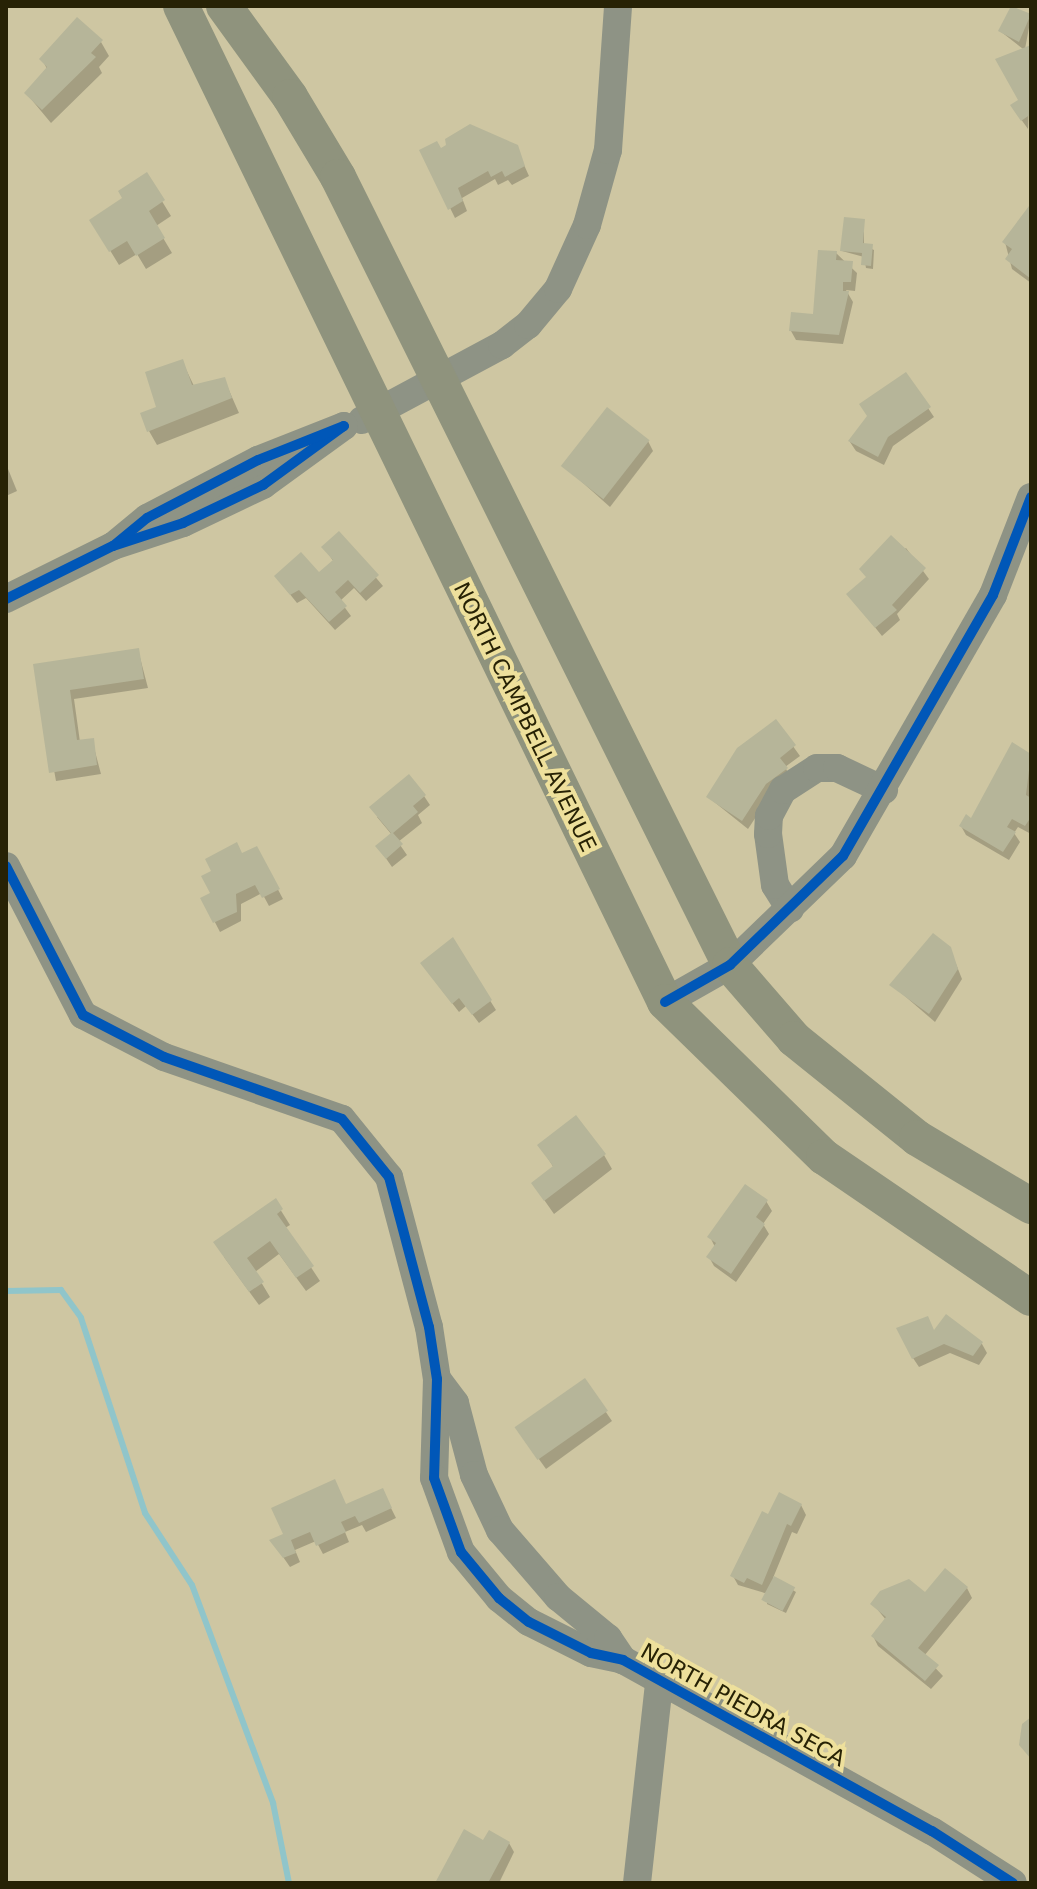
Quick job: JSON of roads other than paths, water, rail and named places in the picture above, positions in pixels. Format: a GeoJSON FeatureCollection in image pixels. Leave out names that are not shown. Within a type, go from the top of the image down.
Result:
{"type":"FeatureCollection","features":[{"type":"Feature","properties":{"kind":"main road","name":"NORTH CAMPBELL AVENUE"},"geometry":{"type":"LineString","coordinates":[[181,6],[360,420],[665,1002],[824,1157],[1031,1298]]}},
{"type":"Feature","properties":{"kind":"main road"},"geometry":{"type":"LineString","coordinates":[[224,6],[290,97],[338,177],[730,965],[794,1039],[917,1138],[1031,1206]]}},
{"type":"Feature","properties":{"kind":"street"},"geometry":{"type":"LineString","coordinates":[[6,599],[113,546],[183,523],[263,485],[360,420],[437,381],[528,325],[572,263],[610,139],[618,6]]}},
{"type":"Feature","properties":{"kind":"street"},"geometry":{"type":"LineString","coordinates":[[665,1002],[730,965],[843,856],[884,790],[993,595],[1031,497]]}},
{"type":"Feature","properties":{"kind":"street"},"geometry":{"type":"LineString","coordinates":[[790,909],[775,885],[768,834],[769,816],[783,790],[796,777],[827,768],[853,773],[884,790]]}},
{"type":"Feature","properties":{"kind":"street","name":"NORTH PIEDRA SECA"},"geometry":{"type":"LineString","coordinates":[[6,866],[83,1015],[164,1057],[342,1119],[389,1177],[429,1327],[437,1379],[434,1478],[461,1552],[499,1598],[529,1622],[591,1653],[623,1660],[659,1683],[932,1831],[1013,1883]]}},
{"type":"Feature","properties":{"kind":"street","name":"NORTH PIEDRA SECA"},"geometry":{"type":"LineString","coordinates":[[437,1379],[455,1403],[474,1475],[500,1530],[558,1597],[608,1638],[623,1660]]}},
{"type":"Feature","properties":{"kind":"street"},"geometry":{"type":"LineString","coordinates":[[637,1883],[659,1683]]}},
{"type":"Feature","properties":{"kind":"waterway"},"geometry":{"type":"LineString","coordinates":[[6,1291],[61,1290],[81,1318],[145,1513],[192,1585],[273,1803],[289,1883]]}}]}
